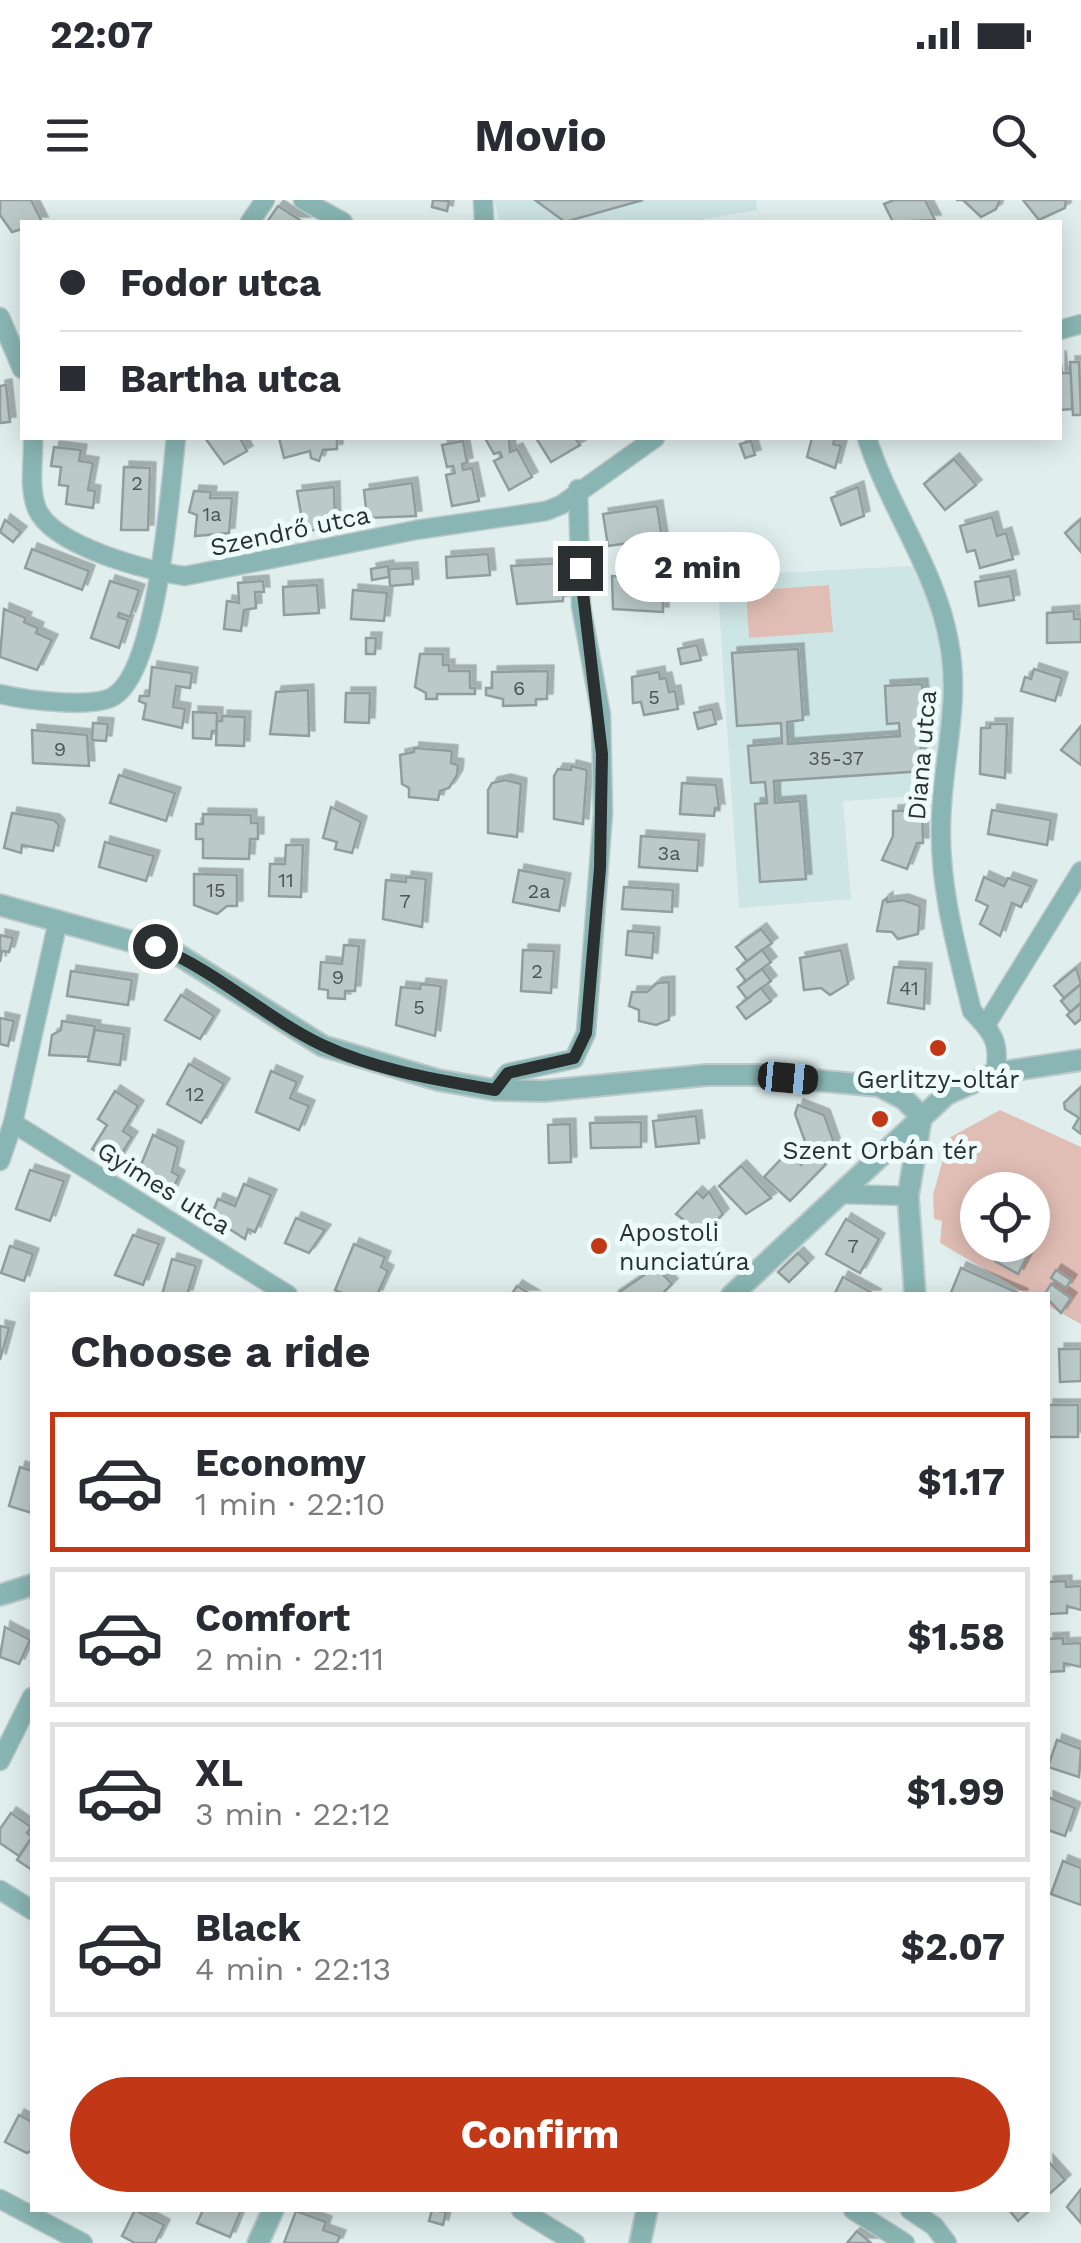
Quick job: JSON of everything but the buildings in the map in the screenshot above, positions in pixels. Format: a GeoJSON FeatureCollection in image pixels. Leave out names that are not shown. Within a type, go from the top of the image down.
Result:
{"type":"FeatureCollection","features":[{"type":"Feature","properties":{"kind":"street"},"geometry":{"type":"LineString","coordinates":[[303,200],[338,220]]}},
{"type":"Feature","properties":{"kind":"street"},"geometry":{"type":"LineString","coordinates":[[0,316],[20,364]]}},
{"type":"Feature","properties":{"kind":"street","name":"Szendrő utca"},"geometry":{"type":"LineString","coordinates":[[33,440],[32,491],[48,526],[62,536],[160,573],[210,575],[416,530],[502,521],[561,506],[651,440]]}},
{"type":"Feature","properties":{"kind":"street"},"geometry":{"type":"LineString","coordinates":[[0,694],[38,700],[111,698],[126,686],[149,625],[160,573],[176,440]]}},
{"type":"Feature","properties":{"kind":"street","name":"Diana utca"},"geometry":{"type":"LineString","coordinates":[[868,440],[888,498],[936,593],[950,642],[955,696],[940,818],[944,875],[972,1010],[987,1024],[998,1046],[995,1073]]}},
{"type":"Feature","properties":{"kind":"street"},"geometry":{"type":"LineString","coordinates":[[495,1090],[508,1073],[574,1058],[586,1033],[600,868],[602,754],[600,715],[581,606],[578,490]]}},
{"type":"Feature","properties":{"kind":"street"},"geometry":{"type":"LineString","coordinates":[[987,1024],[1081,872]]}},
{"type":"Feature","properties":{"kind":"street"},"geometry":{"type":"LineString","coordinates":[[0,904],[177,954],[323,1046],[438,1080],[495,1090],[583,1090],[707,1075],[757,1075],[879,1086],[922,1117]]}},
{"type":"Feature","properties":{"kind":"street"},"geometry":{"type":"LineString","coordinates":[[0,1161],[13,1124],[58,921]]}},
{"type":"Feature","properties":{"kind":"street"},"geometry":{"type":"LineString","coordinates":[[735,1292],[960,1086],[995,1073],[1081,1060]]}},
{"type":"Feature","properties":{"kind":"street"},"geometry":{"type":"LineString","coordinates":[[914,1292],[908,1196],[922,1117]]}},
{"type":"Feature","properties":{"kind":"street","name":"Gyimes utca"},"geometry":{"type":"LineString","coordinates":[[13,1124],[283,1292]]}},
{"type":"Feature","properties":{"kind":"street"},"geometry":{"type":"LineString","coordinates":[[839,1194],[908,1196]]}},
{"type":"Feature","properties":{"kind":"street"},"geometry":{"type":"LineString","coordinates":[[1,1591],[30,1585]]}},
{"type":"Feature","properties":{"kind":"street"},"geometry":{"type":"LineString","coordinates":[[0,1761],[30,1701]]}},
{"type":"Feature","properties":{"kind":"street"},"geometry":{"type":"LineString","coordinates":[[0,1890],[30,1909]]}},
{"type":"Feature","properties":{"kind":"street"},"geometry":{"type":"LineString","coordinates":[[0,2199],[83,2243]]}},
{"type":"Feature","properties":{"kind":"street"},"geometry":{"type":"LineString","coordinates":[[258,2243],[272,2212]]}},
{"type":"Feature","properties":{"kind":"street"},"geometry":{"type":"LineString","coordinates":[[524,2212],[576,2243]]}},
{"type":"Feature","properties":{"kind":"street"},"geometry":{"type":"LineString","coordinates":[[640,2243],[647,2212]]}},
{"type":"Feature","properties":{"kind":"street"},"geometry":{"type":"LineString","coordinates":[[856,2212],[904,2243]]}},
{"type":"Feature","properties":{"kind":"street"},"geometry":{"type":"LineString","coordinates":[[913,2212],[934,2226],[947,2243]]}},
{"type":"Feature","properties":{"kind":"shaded area"},"geometry":{"type":"Polygon","coordinates":[[[494,200],[756,200],[757,210],[700,220],[499,220],[494,200]]]}},
{"type":"Feature","properties":{"kind":"shaded area"},"geometry":{"type":"Polygon","coordinates":[[[913,566],[926,592],[942,656],[945,692],[933,795],[843,801],[851,899],[739,908],[717,576],[913,566]]]}},
{"type":"Feature","properties":{"kind":"shaded area"},"geometry":{"type":"Polygon","coordinates":[[[829,585],[833,632],[749,638],[746,591],[829,585]]]}},
{"type":"Feature","properties":{"kind":"shaded area"},"geometry":{"type":"Polygon","coordinates":[[[1000,1110],[1081,1147],[1081,1324],[1050,1307],[1050,1292],[1024,1292],[973,1262],[1050,1262],[1050,1172],[960,1172],[960,1255],[940,1243],[942,1221],[934,1219],[933,1195],[949,1138],[1000,1110]]]}},
{"type":"Feature","properties":{"kind":"place","name":"Gerlitzy-oltár"},"geometry":{"type":"Point","coordinates":[938,1048]}},
{"type":"Feature","properties":{"kind":"place","name":"Szent Orbán tér"},"geometry":{"type":"Point","coordinates":[880,1119]}},
{"type":"Feature","properties":{"kind":"place","name":"Apostoli nunciatúra"},"geometry":{"type":"Point","coordinates":[599,1246]}},
{"type":"Feature","properties":{"kind":"route"},"geometry":{"type":"LineString","coordinates":[[155,946],[198,966],[323,1046],[438,1080],[495,1090],[508,1073],[574,1058],[586,1033],[603,814],[600,715],[586,643],[580,568]]}}]}
